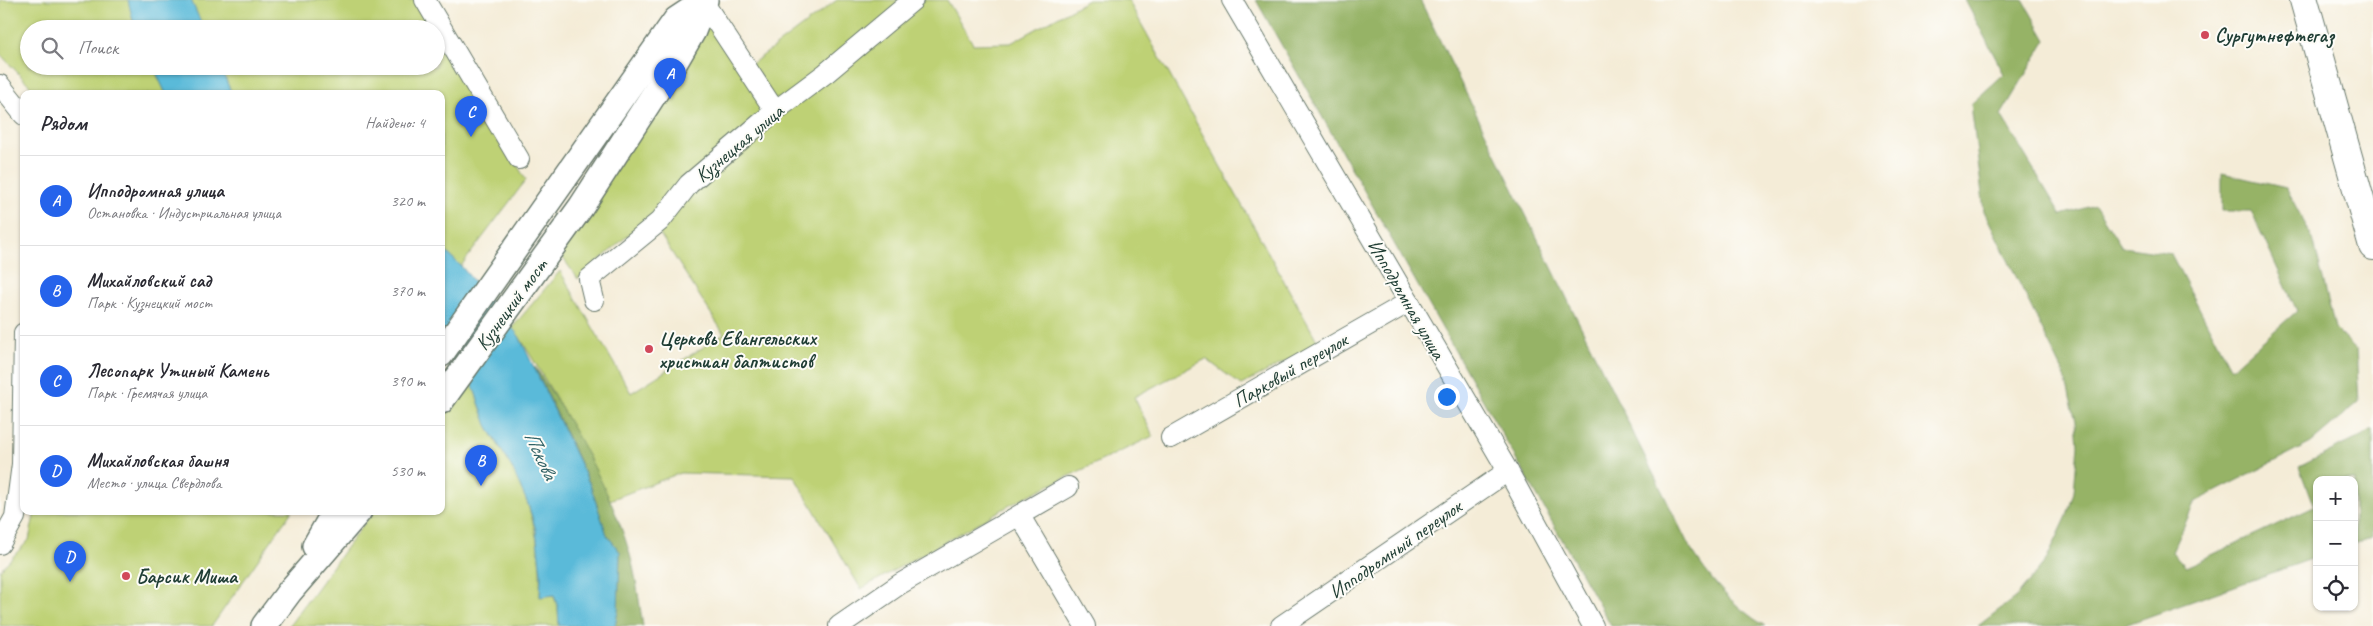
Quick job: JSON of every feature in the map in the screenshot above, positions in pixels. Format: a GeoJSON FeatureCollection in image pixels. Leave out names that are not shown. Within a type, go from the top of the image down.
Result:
{"type":"FeatureCollection","features":[{"type":"Feature","properties":{"kind":"main road"},"geometry":{"type":"LineString","coordinates":[[2304,0],[2373,246]]}},
{"type":"Feature","properties":{"kind":"street"},"geometry":{"type":"LineString","coordinates":[[425,0],[437,20]]}},
{"type":"Feature","properties":{"kind":"street","name":"Кузнецкая улица"},"geometry":{"type":"LineString","coordinates":[[594,300],[589,279],[660,221],[689,184],[775,111],[826,73],[913,0]]}},
{"type":"Feature","properties":{"kind":"street","name":"Ипподромная улица"},"geometry":{"type":"LineString","coordinates":[[1232,0],[1508,471],[1593,626]]}},
{"type":"Feature","properties":{"kind":"street"},"geometry":{"type":"LineString","coordinates":[[703,1],[775,111]]}},
{"type":"Feature","properties":{"kind":"street","name":"Кузнецкий мост"},"geometry":{"type":"LineString","coordinates":[[445,348],[676,20],[703,1]]}},
{"type":"Feature","properties":{"kind":"street","name":"Кузнецкий мост"},"geometry":{"type":"LineString","coordinates":[[445,395],[582,207],[675,62],[693,31],[703,1]]}},
{"type":"Feature","properties":{"kind":"street"},"geometry":{"type":"LineString","coordinates":[[445,34],[519,159]]}},
{"type":"Feature","properties":{"kind":"street"},"geometry":{"type":"LineString","coordinates":[[0,85],[20,110]]}},
{"type":"Feature","properties":{"kind":"street","name":"Парковый переулок"},"geometry":{"type":"LineString","coordinates":[[1171,438],[1409,302]]}},
{"type":"Feature","properties":{"kind":"street","name":"Ипподромный переулок"},"geometry":{"type":"LineString","coordinates":[[1281,626],[1508,471]]}},
{"type":"Feature","properties":{"kind":"street"},"geometry":{"type":"LineString","coordinates":[[0,544],[15,517],[20,479]]}},
{"type":"Feature","properties":{"kind":"street"},"geometry":{"type":"LineString","coordinates":[[839,626],[900,584],[1020,516],[1068,486]]}},
{"type":"Feature","properties":{"kind":"street"},"geometry":{"type":"LineString","coordinates":[[290,592],[333,515]]}},
{"type":"Feature","properties":{"kind":"street"},"geometry":{"type":"LineString","coordinates":[[264,626],[290,592],[356,515]]}},
{"type":"Feature","properties":{"kind":"street"},"geometry":{"type":"LineString","coordinates":[[1020,516],[1085,626]]}},
{"type":"Feature","properties":{"kind":"green space"},"geometry":{"type":"Polygon","coordinates":[[[0,0],[128,0],[133,20],[20,20],[20,75],[157,75],[164,90],[34,90],[0,54],[0,0]]]}},
{"type":"Feature","properties":{"kind":"green space"},"geometry":{"type":"Polygon","coordinates":[[[191,0],[419,0],[431,20],[200,20],[191,0]]]}},
{"type":"Feature","properties":{"kind":"green space"},"geometry":{"type":"Polygon","coordinates":[[[837,0],[947,0],[973,44],[1011,43],[1088,0],[1128,0],[1319,344],[1241,385],[1206,359],[1134,397],[1153,436],[1021,499],[861,589],[794,476],[680,473],[610,500],[556,398],[519,336],[511,329],[560,271],[631,393],[724,334],[649,217],[578,279],[560,254],[710,23],[745,69],[837,0]]]}},
{"type":"Feature","properties":{"kind":"green space"},"geometry":{"type":"Polygon","coordinates":[[[1256,0],[1420,0],[1689,546],[1722,591],[1742,610],[1765,626],[1611,626],[1256,0]]]}},
{"type":"Feature","properties":{"kind":"green space"},"geometry":{"type":"Polygon","coordinates":[[[1965,0],[2023,0],[2046,40],[2001,115],[2061,215],[2095,205],[2122,247],[2171,254],[2231,369],[2297,311],[2251,211],[2222,211],[2222,173],[2286,188],[2313,239],[2335,328],[2356,349],[2359,402],[2311,443],[2195,502],[2172,552],[2186,567],[2313,507],[2313,558],[2122,626],[1978,626],[2017,596],[2047,559],[2067,516],[2074,492],[2078,445],[2076,421],[2064,374],[1984,211],[1971,104],[2004,74],[1965,0]]]}},
{"type":"Feature","properties":{"kind":"green space"},"geometry":{"type":"Polygon","coordinates":[[[445,44],[526,180],[461,266],[445,251],[445,90],[230,90],[224,75],[445,75],[445,44]]]}},
{"type":"Feature","properties":{"kind":"green space"},"geometry":{"type":"Polygon","coordinates":[[[535,367],[575,432],[612,504],[629,551],[643,626],[615,626],[618,611],[620,552],[607,535],[590,484],[535,367]]]}},
{"type":"Feature","properties":{"kind":"green space"},"geometry":{"type":"Polygon","coordinates":[[[470,377],[489,430],[512,467],[526,498],[538,546],[540,596],[553,595],[558,607],[559,626],[289,626],[370,515],[445,515],[445,411],[470,377]]]}},
{"type":"Feature","properties":{"kind":"green space"},"geometry":{"type":"Polygon","coordinates":[[[2373,430],[2373,537],[2358,543],[2358,476],[2313,476],[2313,504],[2299,467],[2373,430]]]}},
{"type":"Feature","properties":{"kind":"green space"},"geometry":{"type":"Polygon","coordinates":[[[34,515],[289,515],[212,626],[0,626],[0,570],[29,540],[34,515]]]}},
{"type":"Feature","properties":{"kind":"water"},"geometry":{"type":"Polygon","coordinates":[[[128,0],[191,0],[200,20],[133,20],[128,0]]]}},
{"type":"Feature","properties":{"kind":"water"},"geometry":{"type":"Polygon","coordinates":[[[157,75],[224,75],[230,90],[164,90],[157,75]]]}},
{"type":"Feature","properties":{"kind":"water","name":"Пскова"},"geometry":{"type":"Polygon","coordinates":[[[445,251],[461,266],[519,336],[590,485],[607,535],[620,552],[618,611],[615,626],[559,626],[558,607],[554,595],[540,597],[541,574],[536,530],[528,504],[512,468],[487,425],[470,377],[445,356],[445,251]]]}},
{"type":"Feature","properties":{"kind":"place","name":"Сургутнефтегаз"},"geometry":{"type":"Point","coordinates":[2205,35]}},
{"type":"Feature","properties":{"kind":"place","name":"Ипподромная улица"},"geometry":{"type":"Point","coordinates":[670,99]}},
{"type":"Feature","properties":{"kind":"place","name":"Лесопарк Утиный Камень"},"geometry":{"type":"Point","coordinates":[471,137]}},
{"type":"Feature","properties":{"kind":"place","name":"Церковь Евангельских христиан баптистов"},"geometry":{"type":"Point","coordinates":[649,349]}},
{"type":"Feature","properties":{"kind":"place","name":"Михайловский сад"},"geometry":{"type":"Point","coordinates":[481,486]}},
{"type":"Feature","properties":{"kind":"place","name":"Барсик Миша"},"geometry":{"type":"Point","coordinates":[126,576]}},
{"type":"Feature","properties":{"kind":"place","name":"Михайловская башня"},"geometry":{"type":"Point","coordinates":[70,582]}}]}
